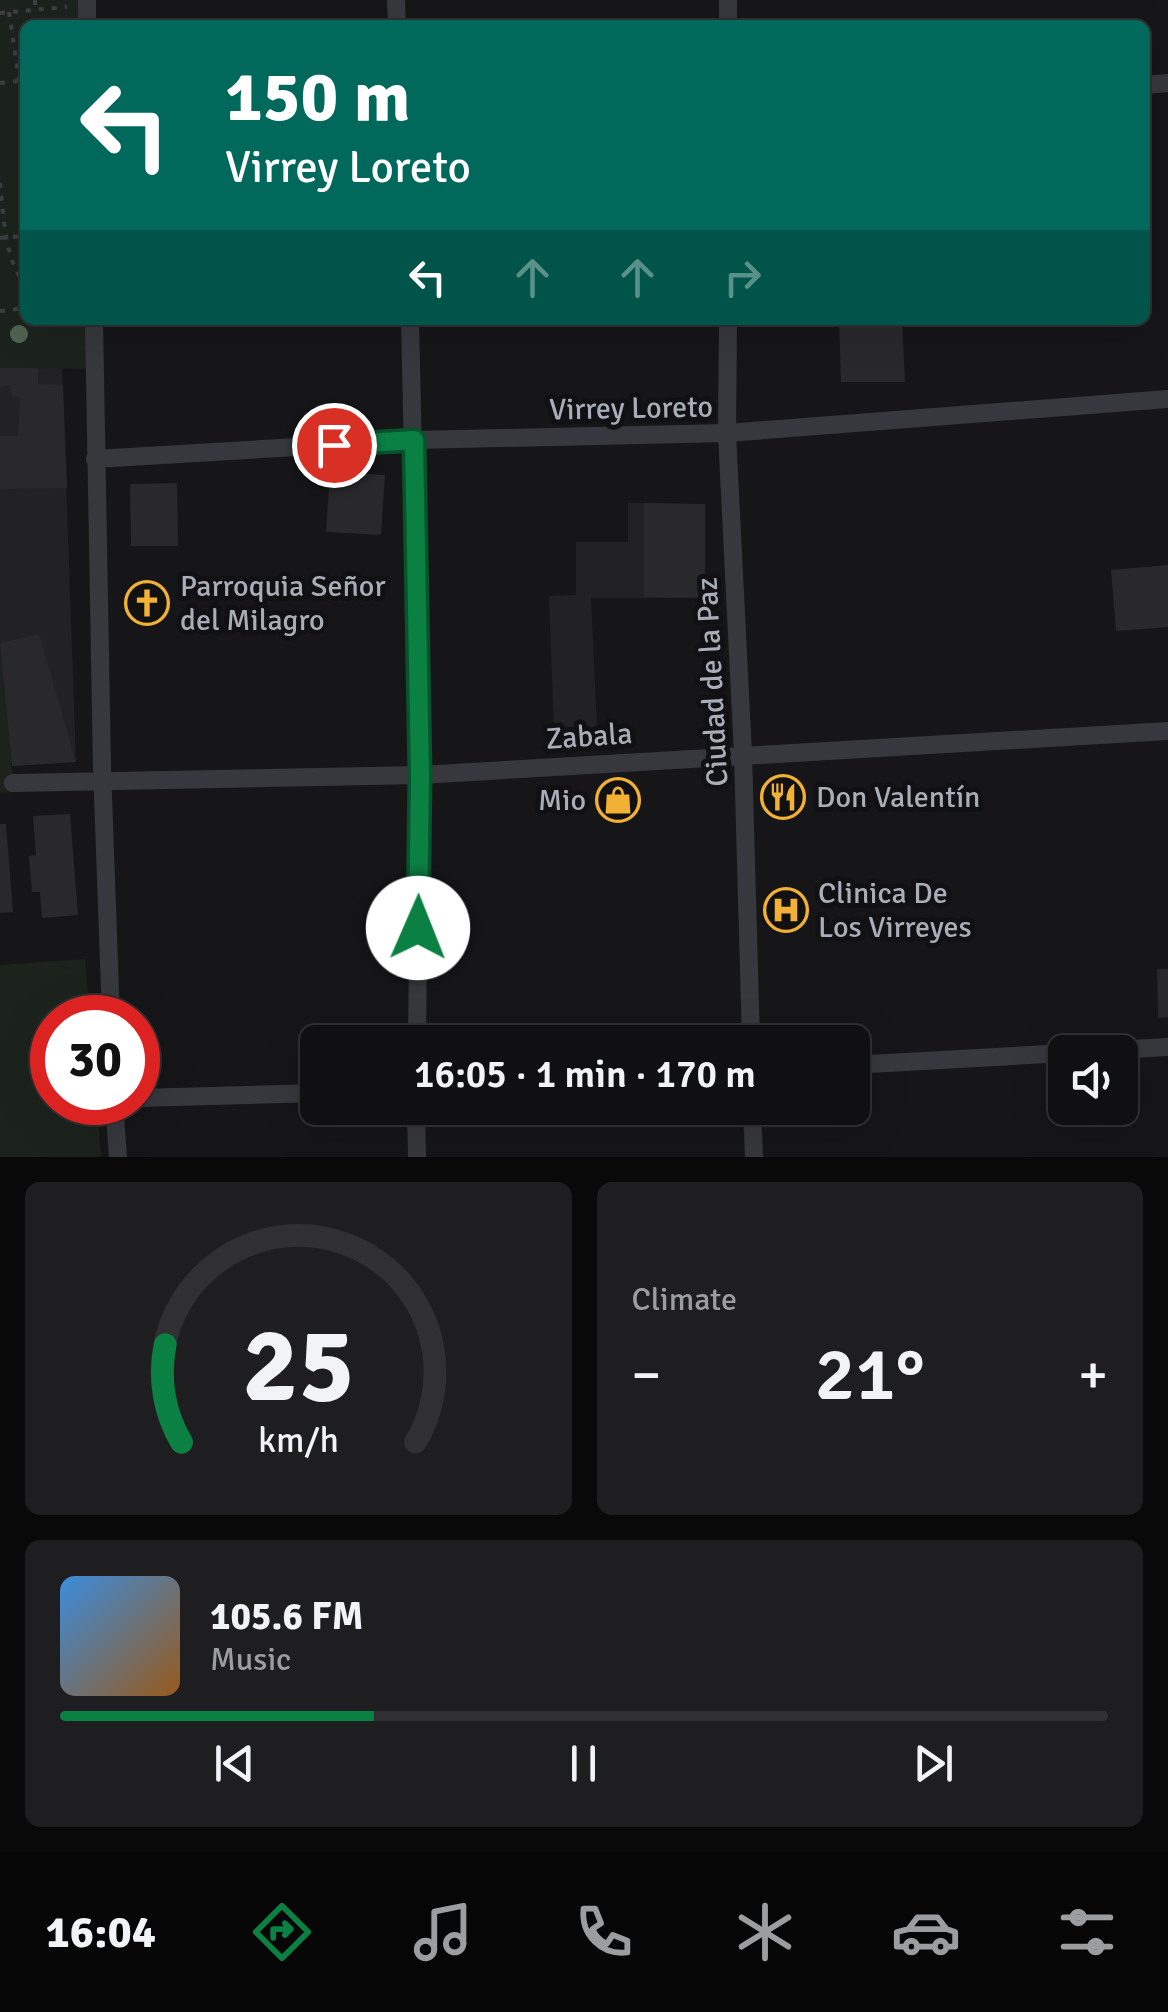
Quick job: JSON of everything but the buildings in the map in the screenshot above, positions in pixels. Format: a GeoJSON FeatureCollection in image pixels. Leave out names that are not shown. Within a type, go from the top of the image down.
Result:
{"type":"FeatureCollection","features":[{"type":"Feature","properties":{"kind":"street"},"geometry":{"type":"LineString","coordinates":[[94,325],[110,995]]}},
{"type":"Feature","properties":{"kind":"street"},"geometry":{"type":"LineString","coordinates":[[410,325],[420,775],[417,1025]]}},
{"type":"Feature","properties":{"kind":"street","name":"Ciudad de la Paz"},"geometry":{"type":"LineString","coordinates":[[728,325],[727,433],[743,754],[751,1025]]}},
{"type":"Feature","properties":{"kind":"street","name":"Virrey Loreto"},"geometry":{"type":"LineString","coordinates":[[95,459],[414,440],[727,433],[1168,398]]}},
{"type":"Feature","properties":{"kind":"street","name":"Zabala"},"geometry":{"type":"LineString","coordinates":[[13,783],[420,775],[1168,731]]}},
{"type":"Feature","properties":{"kind":"street"},"geometry":{"type":"LineString","coordinates":[[1138,1049],[1168,1048]]}},
{"type":"Feature","properties":{"kind":"street"},"geometry":{"type":"LineString","coordinates":[[870,1063],[1048,1054]]}},
{"type":"Feature","properties":{"kind":"street"},"geometry":{"type":"LineString","coordinates":[[160,1098],[300,1094]]}},
{"type":"Feature","properties":{"kind":"street"},"geometry":{"type":"LineString","coordinates":[[116,1125],[118,1157]]}},
{"type":"Feature","properties":{"kind":"street"},"geometry":{"type":"LineString","coordinates":[[416,1125],[417,1157]]}},
{"type":"Feature","properties":{"kind":"street"},"geometry":{"type":"LineString","coordinates":[[753,1125],[754,1157]]}},
{"type":"Feature","properties":{"kind":"path"},"geometry":{"type":"LineString","coordinates":[[35,0],[35,10]]}},
{"type":"Feature","properties":{"kind":"path"},"geometry":{"type":"LineString","coordinates":[[0,13],[87,2]]}},
{"type":"Feature","properties":{"kind":"path"},"geometry":{"type":"LineString","coordinates":[[9,12],[20,92]]}},
{"type":"Feature","properties":{"kind":"path"},"geometry":{"type":"LineString","coordinates":[[0,83],[18,81]]}},
{"type":"Feature","properties":{"kind":"path"},"geometry":{"type":"LineString","coordinates":[[0,183],[3,238],[20,279]]}},
{"type":"Feature","properties":{"kind":"shaded area"},"geometry":{"type":"Polygon","coordinates":[[[0,0],[87,0],[87,20],[20,20],[20,325],[94,325],[94,369],[0,368],[0,0]]]}},
{"type":"Feature","properties":{"kind":"shaded area"},"geometry":{"type":"Polygon","coordinates":[[[0,368],[62,368],[76,762],[12,766],[0,638],[0,368]]]}},
{"type":"Feature","properties":{"kind":"shaded area"},"geometry":{"type":"Polygon","coordinates":[[[628,503],[705,504],[705,598],[591,598],[597,729],[554,731],[549,596],[576,595],[576,542],[628,542],[628,503]]]}},
{"type":"Feature","properties":{"kind":"shaded area"},"geometry":{"type":"Polygon","coordinates":[[[0,638],[14,792],[0,793],[0,638]]]}},
{"type":"Feature","properties":{"kind":"shaded area"},"geometry":{"type":"Polygon","coordinates":[[[85,959],[88,995],[30,995],[30,1125],[99,1125],[101,1157],[0,1157],[0,965],[85,959]]]}},
{"type":"Feature","properties":{"kind":"place","name":"Parroquia Señor del Milagro"},"geometry":{"type":"Point","coordinates":[147,603]}},
{"type":"Feature","properties":{"kind":"place","name":"Don Valentín"},"geometry":{"type":"Point","coordinates":[783,797]}},
{"type":"Feature","properties":{"kind":"place","name":"Mio"},"geometry":{"type":"Point","coordinates":[618,800]}},
{"type":"Feature","properties":{"kind":"place","name":"Clinica De Los Virreyes"},"geometry":{"type":"Point","coordinates":[786,910]}},
{"type":"Feature","properties":{"kind":"route"},"geometry":{"type":"LineString","coordinates":[[334,445],[414,440],[420,775],[418,928]]}}]}
